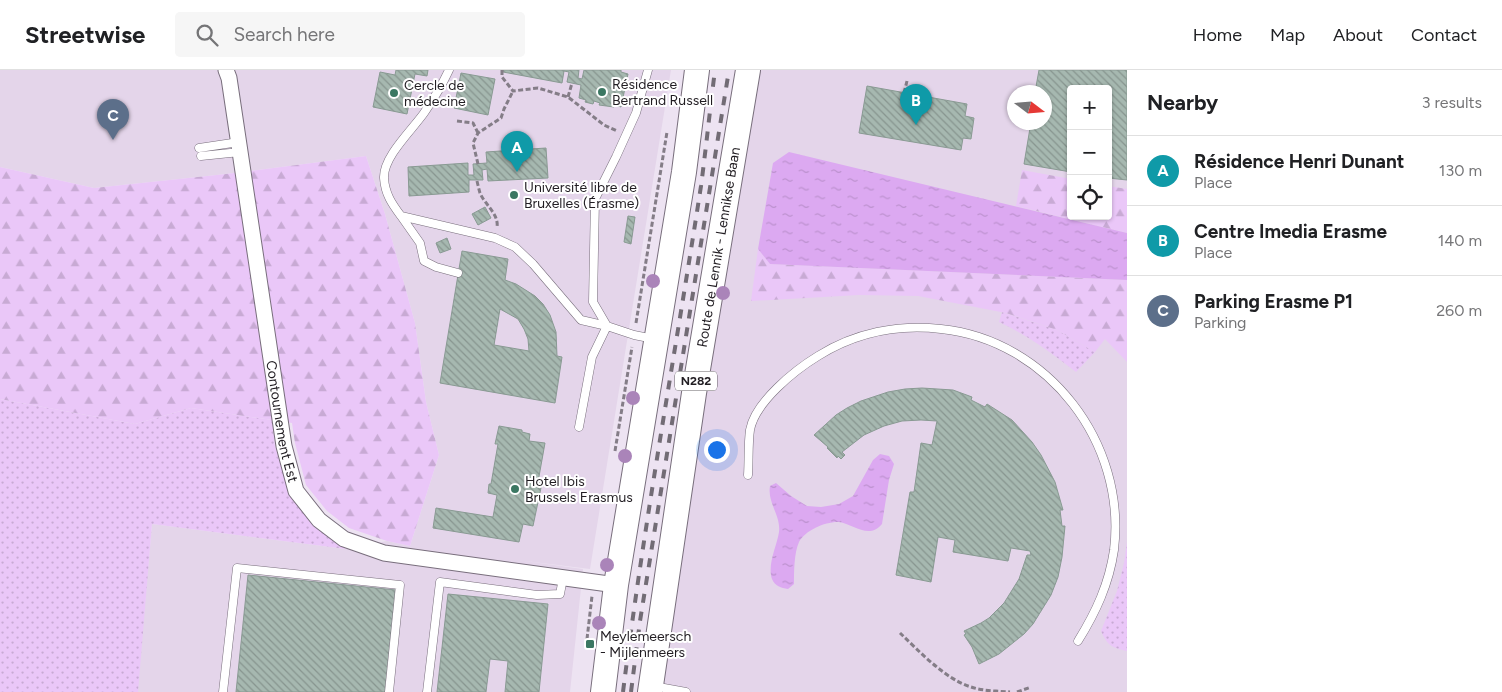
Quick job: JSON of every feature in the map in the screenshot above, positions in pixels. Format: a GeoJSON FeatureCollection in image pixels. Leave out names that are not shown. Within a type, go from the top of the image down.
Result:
{"type":"FeatureCollection","features":[{"type":"Feature","properties":{"kind":"main road"},"geometry":{"type":"LineString","coordinates":[[604,692],[616,585],[684,172],[697,70]]}},
{"type":"Feature","properties":{"kind":"main road","name":"Route de Lennik - Lennikse Baan"},"geometry":{"type":"LineString","coordinates":[[651,689],[694,392],[748,70]]}},
{"type":"Feature","properties":{"kind":"street","name":"Contournement Est"},"geometry":{"type":"LineString","coordinates":[[226,70],[229,78],[240,147],[284,446],[296,491],[319,520],[344,539],[384,553],[616,585]]}},
{"type":"Feature","properties":{"kind":"lane"},"geometry":{"type":"LineString","coordinates":[[449,70],[424,113],[387,163],[384,177],[388,198],[420,243],[424,261],[458,273]]}},
{"type":"Feature","properties":{"kind":"lane"},"geometry":{"type":"LineString","coordinates":[[607,326],[594,302],[595,198],[636,113],[648,70]]}},
{"type":"Feature","properties":{"kind":"lane"},"geometry":{"type":"LineString","coordinates":[[200,152],[240,147]]}},
{"type":"Feature","properties":{"kind":"lane"},"geometry":{"type":"LineString","coordinates":[[401,216],[495,238],[515,246],[581,320],[656,340]]}},
{"type":"Feature","properties":{"kind":"lane"},"geometry":{"type":"LineString","coordinates":[[579,427],[592,357],[607,326]]}},
{"type":"Feature","properties":{"kind":"lane"},"geometry":{"type":"LineString","coordinates":[[748,475],[750,428],[760,408],[789,377],[804,365],[845,342],[884,330],[928,327],[974,335],[1017,353],[1051,378],[1068,395],[1094,432],[1110,478],[1115,507],[1116,529],[1111,567],[1102,597],[1092,619],[1078,641]]}},
{"type":"Feature","properties":{"kind":"lane"},"geometry":{"type":"LineString","coordinates":[[223,692],[237,568],[400,585],[389,692]]}},
{"type":"Feature","properties":{"kind":"lane"},"geometry":{"type":"LineString","coordinates":[[427,692],[440,582],[545,595],[560,594],[563,578]]}},
{"type":"Feature","properties":{"kind":"lane"},"geometry":{"type":"LineString","coordinates":[[651,689],[686,692]]}},
{"type":"Feature","properties":{"kind":"path"},"geometry":{"type":"LineString","coordinates":[[502,70],[502,77],[513,91]]}},
{"type":"Feature","properties":{"kind":"path"},"geometry":{"type":"LineString","coordinates":[[904,93],[907,81]]}},
{"type":"Feature","properties":{"kind":"path"},"geometry":{"type":"LineString","coordinates":[[568,97],[572,83]]}},
{"type":"Feature","properties":{"kind":"path"},"geometry":{"type":"LineString","coordinates":[[513,91],[538,88],[568,97],[604,125],[626,135]]}},
{"type":"Feature","properties":{"kind":"path"},"geometry":{"type":"LineString","coordinates":[[478,164],[472,143],[478,133],[501,118],[513,91]]}},
{"type":"Feature","properties":{"kind":"path"},"geometry":{"type":"LineString","coordinates":[[456,121],[473,124],[478,133]]}},
{"type":"Feature","properties":{"kind":"path"},"geometry":{"type":"LineString","coordinates":[[477,181],[480,193],[494,214]]}},
{"type":"Feature","properties":{"kind":"path"},"geometry":{"type":"LineString","coordinates":[[900,633],[938,667],[958,681],[972,687],[1010,692]]}},
{"type":"Feature","properties":{"kind":"path"},"geometry":{"type":"LineString","coordinates":[[1017,692],[1031,687]]}},
{"type":"Feature","properties":{"kind":"shaded area"},"geometry":{"type":"Polygon","coordinates":[[[0,70],[671,70],[590,569],[517,560],[583,569],[570,692],[137,692],[152,524],[346,549],[387,541],[410,546],[439,455],[426,402],[415,323],[385,214],[366,156],[226,174],[94,188],[0,167],[0,70]]]}},
{"type":"Feature","properties":{"kind":"shaded area"},"geometry":{"type":"Polygon","coordinates":[[[741,70],[1127,70],[1127,692],[643,692],[741,70]]]}},
{"type":"Feature","properties":{"kind":"green space"},"geometry":{"type":"Polygon","coordinates":[[[366,156],[385,214],[415,323],[426,402],[439,455],[410,546],[387,541],[349,528],[327,511],[306,485],[292,423],[191,408],[135,424],[0,399],[0,167],[94,188],[226,174],[366,156]]]}},
{"type":"Feature","properties":{"kind":"green space"},"geometry":{"type":"Polygon","coordinates":[[[1022,170],[1067,178],[1067,218],[1016,206],[1022,170]]]}},
{"type":"Feature","properties":{"kind":"green space"},"geometry":{"type":"Polygon","coordinates":[[[1112,187],[1127,189],[1127,233],[1074,220],[1112,220],[1112,187]]]}},
{"type":"Feature","properties":{"kind":"green space"},"geometry":{"type":"Polygon","coordinates":[[[758,249],[770,264],[1127,280],[1127,362],[1105,339],[1095,352],[1057,330],[1006,313],[918,296],[859,295],[751,301],[758,249]]]}},
{"type":"Feature","properties":{"kind":"green space"},"geometry":{"type":"Polygon","coordinates":[[[1002,312],[1057,330],[1095,352],[1076,372],[1039,345],[999,322],[1002,312]]]}},
{"type":"Feature","properties":{"kind":"green space"},"geometry":{"type":"Polygon","coordinates":[[[0,399],[135,424],[191,408],[272,420],[275,446],[290,493],[314,525],[346,549],[152,524],[138,692],[0,692],[0,399]]]}},
{"type":"Feature","properties":{"kind":"green space"},"geometry":{"type":"Polygon","coordinates":[[[1127,542],[1127,651],[1117,649],[1111,645],[1105,640],[1101,631],[1117,591],[1127,542]]]}},
{"type":"Feature","properties":{"kind":"water"},"geometry":{"type":"Polygon","coordinates":[[[789,152],[1127,233],[1127,280],[770,264],[758,249],[773,163],[789,152]]]}},
{"type":"Feature","properties":{"kind":"water"},"geometry":{"type":"Polygon","coordinates":[[[880,454],[889,456],[894,464],[889,480],[882,524],[872,531],[861,530],[839,522],[823,525],[811,530],[802,538],[797,546],[794,584],[788,589],[777,585],[772,579],[771,567],[779,526],[770,498],[770,486],[776,483],[791,496],[807,506],[821,507],[839,504],[853,496],[873,460],[880,454]]]}},
{"type":"Feature","properties":{"kind":"building","name":"Cercle de médecine"},"geometry":{"type":"Polygon","coordinates":[[[396,70],[428,70],[427,76],[415,74],[407,114],[373,107],[380,72],[395,75],[396,70]]]}},
{"type":"Feature","properties":{"kind":"building","name":"Résidence Bertrand Russell"},"geometry":{"type":"Polygon","coordinates":[[[503,70],[579,70],[578,78],[582,79],[584,70],[621,70],[621,72],[628,74],[621,107],[615,105],[614,107],[599,105],[600,103],[594,101],[593,104],[585,102],[586,100],[579,98],[581,85],[567,82],[569,72],[564,71],[562,83],[503,72],[503,70]]]}},
{"type":"Feature","properties":{"kind":"building"},"geometry":{"type":"Polygon","coordinates":[[[1039,70],[1127,70],[1127,180],[1112,178],[1112,85],[1067,85],[1067,171],[1024,164],[1030,130],[1052,130],[1052,85],[1036,85],[1039,70]]]}},
{"type":"Feature","properties":{"kind":"building"},"geometry":{"type":"Polygon","coordinates":[[[461,73],[495,79],[488,115],[454,108],[461,73]]]}},
{"type":"Feature","properties":{"kind":"building"},"geometry":{"type":"Polygon","coordinates":[[[867,86],[967,104],[965,116],[974,118],[971,139],[963,138],[961,150],[859,133],[867,86]]]}},
{"type":"Feature","properties":{"kind":"building"},"geometry":{"type":"Polygon","coordinates":[[[546,148],[548,178],[488,181],[487,169],[482,170],[483,180],[469,180],[469,192],[409,196],[408,167],[468,163],[468,175],[474,175],[473,164],[487,163],[486,152],[546,148]]]}},
{"type":"Feature","properties":{"kind":"building"},"geometry":{"type":"Polygon","coordinates":[[[485,207],[491,218],[478,225],[472,214],[485,207]]]}},
{"type":"Feature","properties":{"kind":"building"},"geometry":{"type":"Polygon","coordinates":[[[628,216],[635,217],[631,244],[624,242],[628,216]]]}},
{"type":"Feature","properties":{"kind":"building"},"geometry":{"type":"Polygon","coordinates":[[[447,238],[451,249],[440,253],[436,243],[447,238]]]}},
{"type":"Feature","properties":{"kind":"building"},"geometry":{"type":"Polygon","coordinates":[[[462,251],[508,259],[505,280],[516,284],[535,296],[543,304],[550,315],[556,332],[557,356],[562,357],[555,403],[440,383],[462,251]],[[500,309],[494,345],[529,351],[528,339],[518,319],[500,309]]]}},
{"type":"Feature","properties":{"kind":"building"},"geometry":{"type":"Polygon","coordinates":[[[922,388],[953,390],[972,397],[971,400],[985,407],[987,404],[1012,420],[1041,455],[1055,482],[1063,510],[1060,510],[1062,526],[1065,526],[1062,557],[1058,577],[1051,595],[1033,624],[1024,634],[999,654],[979,664],[972,647],[964,635],[966,634],[964,631],[989,618],[1004,603],[1019,579],[1027,555],[1031,555],[1030,551],[1011,548],[1008,561],[953,552],[955,540],[938,537],[931,582],[896,575],[910,492],[914,492],[921,443],[932,445],[937,421],[902,421],[884,426],[864,435],[842,452],[845,455],[841,459],[838,456],[837,458],[814,435],[836,415],[861,401],[888,392],[922,388]]]}},
{"type":"Feature","properties":{"kind":"building","name":"Hotel Ibis Brussels Erasmus"},"geometry":{"type":"Polygon","coordinates":[[[499,426],[522,430],[522,432],[530,434],[529,441],[545,443],[538,482],[542,483],[533,526],[523,524],[519,542],[433,528],[436,508],[493,517],[497,495],[488,493],[498,444],[495,444],[499,426]]]}},
{"type":"Feature","properties":{"kind":"building"},"geometry":{"type":"Polygon","coordinates":[[[248,575],[396,590],[386,692],[236,692],[248,575]]]}},
{"type":"Feature","properties":{"kind":"building"},"geometry":{"type":"Polygon","coordinates":[[[448,594],[548,604],[539,692],[505,692],[508,661],[490,659],[486,692],[437,692],[448,594]]]}},
{"type":"Feature","properties":{"kind":"railway"},"geometry":{"type":"LineString","coordinates":[[623,692],[650,502],[701,186],[715,70]]}},
{"type":"Feature","properties":{"kind":"railway"},"geometry":{"type":"LineString","coordinates":[[631,692],[640,621],[729,70]]}},
{"type":"Feature","properties":{"kind":"place","name":"Résidence Bertrand Russell"},"geometry":{"type":"Point","coordinates":[602,92]}},
{"type":"Feature","properties":{"kind":"place","name":"Cercle de médecine"},"geometry":{"type":"Point","coordinates":[394,93]}},
{"type":"Feature","properties":{"kind":"place","name":"Centre Imedia Erasme"},"geometry":{"type":"Point","coordinates":[916,125]}},
{"type":"Feature","properties":{"kind":"place","name":"Parking Erasme P1"},"geometry":{"type":"Point","coordinates":[113,140]}},
{"type":"Feature","properties":{"kind":"place","name":"Résidence Henri Dunant"},"geometry":{"type":"Point","coordinates":[517,172]}},
{"type":"Feature","properties":{"kind":"place","name":"Université libre de Bruxelles (Érasme)"},"geometry":{"type":"Point","coordinates":[514,195]}},
{"type":"Feature","properties":{"kind":"place","name":"Hotel Ibis Brussels Erasmus"},"geometry":{"type":"Point","coordinates":[515,489]}},
{"type":"Feature","properties":{"kind":"place","name":"Meylemeersch - Mijlenmeers"},"geometry":{"type":"Point","coordinates":[590,644]}}]}
